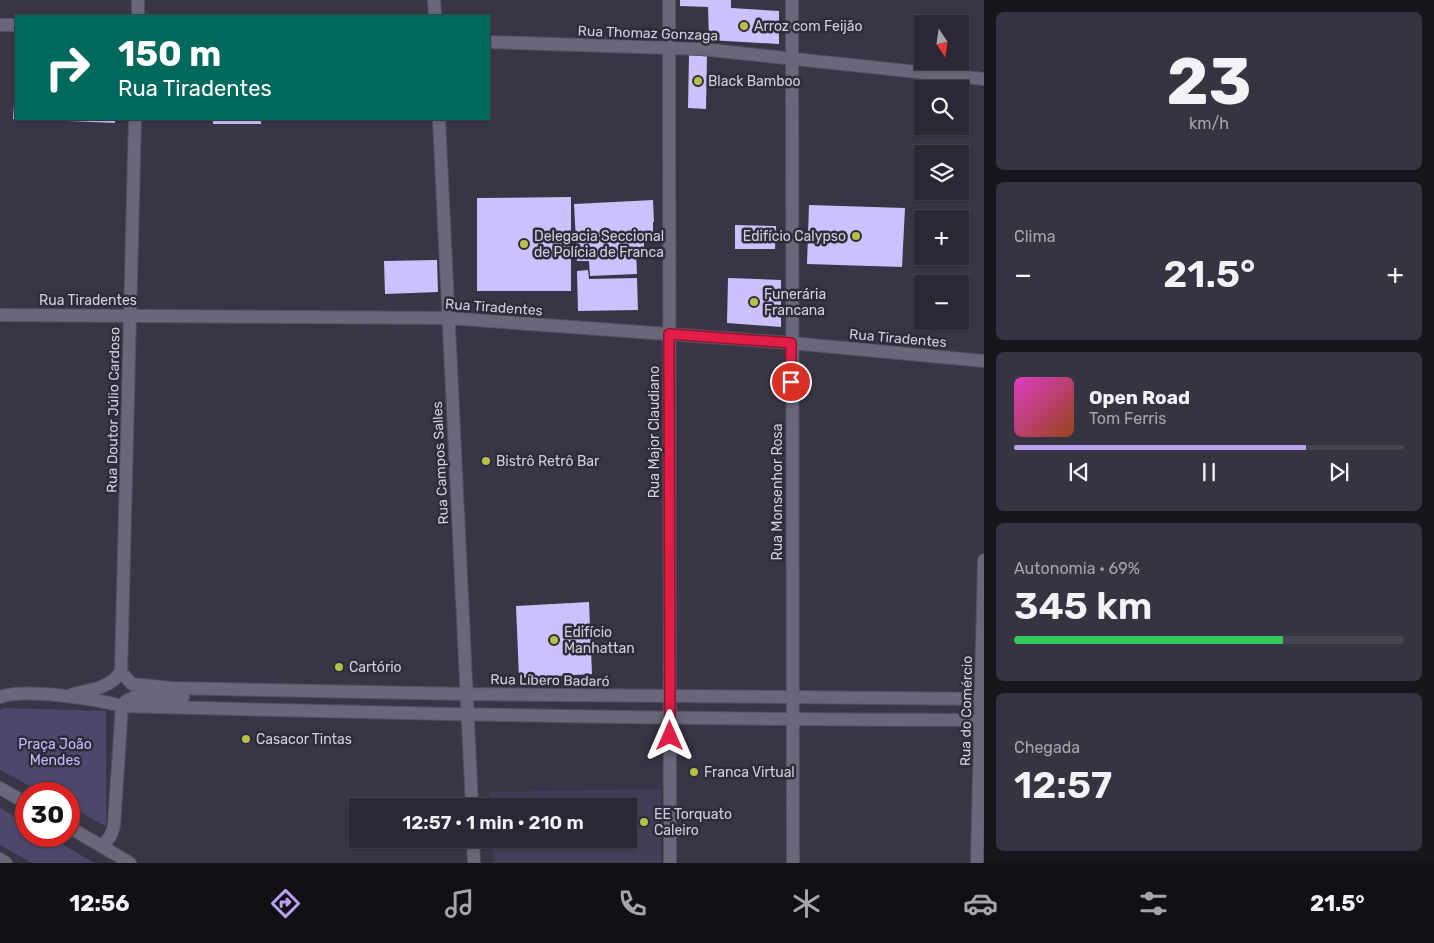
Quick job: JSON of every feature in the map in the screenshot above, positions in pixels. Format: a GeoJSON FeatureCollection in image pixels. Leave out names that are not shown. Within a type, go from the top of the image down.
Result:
{"type":"FeatureCollection","features":[{"type":"Feature","properties":{"kind":"street"},"geometry":{"type":"LineString","coordinates":[[138,0],[138,15]]}},
{"type":"Feature","properties":{"kind":"street"},"geometry":{"type":"LineString","coordinates":[[434,0],[435,15]]}},
{"type":"Feature","properties":{"kind":"street","name":"Rua Major Claudiano"},"geometry":{"type":"LineString","coordinates":[[669,0],[670,863]]}},
{"type":"Feature","properties":{"kind":"street","name":"Rua Monsenhor Rosa"},"geometry":{"type":"LineString","coordinates":[[792,0],[793,863]]}},
{"type":"Feature","properties":{"kind":"street"},"geometry":{"type":"LineString","coordinates":[[0,25],[15,25]]}},
{"type":"Feature","properties":{"kind":"street","name":"Rua Thomaz Gonzaga"},"geometry":{"type":"LineString","coordinates":[[490,42],[701,49],[984,79]]}},
{"type":"Feature","properties":{"kind":"street","name":"Rua Doutor Júlio Cardoso"},"geometry":{"type":"LineString","coordinates":[[122,672],[135,120]]}},
{"type":"Feature","properties":{"kind":"street","name":"Rua Campos Salles"},"geometry":{"type":"LineString","coordinates":[[439,120],[472,798]]}},
{"type":"Feature","properties":{"kind":"street","name":"Rua Tiradentes"},"geometry":{"type":"LineString","coordinates":[[0,315],[448,318],[791,343],[984,361]]}},
{"type":"Feature","properties":{"kind":"street","name":"Rua do Comércio"},"geometry":{"type":"LineString","coordinates":[[978,863],[984,560]]}},
{"type":"Feature","properties":{"kind":"street"},"geometry":{"type":"LineString","coordinates":[[63,696],[93,690],[108,684],[116,680],[122,672]]}},
{"type":"Feature","properties":{"kind":"street","name":"Rua Líbero Badaró"},"geometry":{"type":"LineString","coordinates":[[122,672],[132,684],[171,688],[670,697],[982,699]]}},
{"type":"Feature","properties":{"kind":"street"},"geometry":{"type":"LineString","coordinates":[[101,846],[108,841],[114,826],[122,706],[126,701],[134,697],[240,698],[263,696],[280,691]]}},
{"type":"Feature","properties":{"kind":"street"},"geometry":{"type":"LineString","coordinates":[[0,697],[22,694],[63,696],[102,701],[122,706],[468,715],[793,720],[982,720]]}},
{"type":"Feature","properties":{"kind":"street"},"geometry":{"type":"LineString","coordinates":[[0,788],[15,797]]}},
{"type":"Feature","properties":{"kind":"street"},"geometry":{"type":"LineString","coordinates":[[80,834],[130,863]]}},
{"type":"Feature","properties":{"kind":"street"},"geometry":{"type":"LineString","coordinates":[[473,848],[474,863]]}},
{"type":"Feature","properties":{"kind":"street"},"geometry":{"type":"LineString","coordinates":[[0,859],[6,863]]}},
{"type":"Feature","properties":{"kind":"shaded area","name":"EE Torquato Caleiro"},"geometry":{"type":"Polygon","coordinates":[[[661,789],[661,863],[493,863],[492,848],[637,848],[637,798],[489,798],[489,792],[661,789]]]}},
{"type":"Feature","properties":{"kind":"green space","name":"Praça João Mendes"},"geometry":{"type":"Polygon","coordinates":[[[4,708],[106,711],[106,826],[80,812],[80,782],[22,782],[0,770],[0,710],[4,708]]]}},
{"type":"Feature","properties":{"kind":"green space"},"geometry":{"type":"Polygon","coordinates":[[[0,808],[15,817],[15,847],[67,847],[94,863],[32,863],[0,845],[0,808]]]}},
{"type":"Feature","properties":{"kind":"building","name":"Arroz com Feijão"},"geometry":{"type":"Polygon","coordinates":[[[680,0],[731,0],[731,8],[779,11],[779,44],[709,40],[708,7],[680,6],[680,0]]]}},
{"type":"Feature","properties":{"kind":"building","name":"Black Bamboo"},"geometry":{"type":"Polygon","coordinates":[[[689,54],[707,54],[706,109],[688,108],[689,54]]]}},
{"type":"Feature","properties":{"kind":"building"},"geometry":{"type":"Polygon","coordinates":[[[15,90],[15,119],[13,119],[15,90]]]}},
{"type":"Feature","properties":{"kind":"building"},"geometry":{"type":"Polygon","coordinates":[[[44,120],[115,120],[115,123],[44,120]]]}},
{"type":"Feature","properties":{"kind":"building"},"geometry":{"type":"Polygon","coordinates":[[[213,120],[261,120],[261,124],[213,124],[213,120]]]}},
{"type":"Feature","properties":{"kind":"building","name":"Delegacia Seccional de Polícia de Franca"},"geometry":{"type":"Polygon","coordinates":[[[571,197],[571,291],[477,291],[477,198],[571,197]]]}},
{"type":"Feature","properties":{"kind":"building"},"geometry":{"type":"Polygon","coordinates":[[[653,200],[653,235],[644,235],[644,250],[636,251],[637,274],[590,276],[589,261],[577,261],[574,204],[653,200]]]}},
{"type":"Feature","properties":{"kind":"building","name":"Edifício Calypso"},"geometry":{"type":"Polygon","coordinates":[[[809,205],[905,208],[902,267],[807,264],[809,205]]]}},
{"type":"Feature","properties":{"kind":"building"},"geometry":{"type":"Polygon","coordinates":[[[735,225],[776,226],[775,249],[735,249],[735,225]]]}},
{"type":"Feature","properties":{"kind":"building"},"geometry":{"type":"Polygon","coordinates":[[[437,260],[438,292],[385,294],[384,261],[437,260]]]}},
{"type":"Feature","properties":{"kind":"building"},"geometry":{"type":"Polygon","coordinates":[[[588,270],[589,279],[637,278],[638,310],[578,311],[577,271],[588,270]]]}},
{"type":"Feature","properties":{"kind":"building","name":"Funerária Francana"},"geometry":{"type":"Polygon","coordinates":[[[728,278],[781,280],[781,327],[727,323],[728,278]]]}},
{"type":"Feature","properties":{"kind":"building","name":"Edifício Manhattan"},"geometry":{"type":"Polygon","coordinates":[[[589,602],[592,674],[519,678],[516,606],[589,602]]]}},
{"type":"Feature","properties":{"kind":"place","name":"Arroz com Feijão"},"geometry":{"type":"Point","coordinates":[744,26]}},
{"type":"Feature","properties":{"kind":"place","name":"Black Bamboo"},"geometry":{"type":"Point","coordinates":[698,81]}},
{"type":"Feature","properties":{"kind":"place","name":"Edifício Calypso"},"geometry":{"type":"Point","coordinates":[856,236]}},
{"type":"Feature","properties":{"kind":"place","name":"Delegacia Seccional de Polícia de Franca"},"geometry":{"type":"Point","coordinates":[524,244]}},
{"type":"Feature","properties":{"kind":"place","name":"Funerária Francana"},"geometry":{"type":"Point","coordinates":[754,302]}},
{"type":"Feature","properties":{"kind":"place","name":"Bistrô Retrô Bar"},"geometry":{"type":"Point","coordinates":[486,461]}},
{"type":"Feature","properties":{"kind":"place","name":"Edifício Manhattan"},"geometry":{"type":"Point","coordinates":[554,640]}},
{"type":"Feature","properties":{"kind":"place","name":"Cartório"},"geometry":{"type":"Point","coordinates":[339,667]}},
{"type":"Feature","properties":{"kind":"place","name":"Casacor Tintas"},"geometry":{"type":"Point","coordinates":[246,739]}},
{"type":"Feature","properties":{"kind":"place","name":"Franca Virtual"},"geometry":{"type":"Point","coordinates":[694,772]}},
{"type":"Feature","properties":{"kind":"place","name":"EE Torquato Caleiro"},"geometry":{"type":"Point","coordinates":[644,822]}},
{"type":"Feature","properties":{"kind":"route"},"geometry":{"type":"LineString","coordinates":[[670,736],[669,334],[791,343],[791,382]]}}]}
